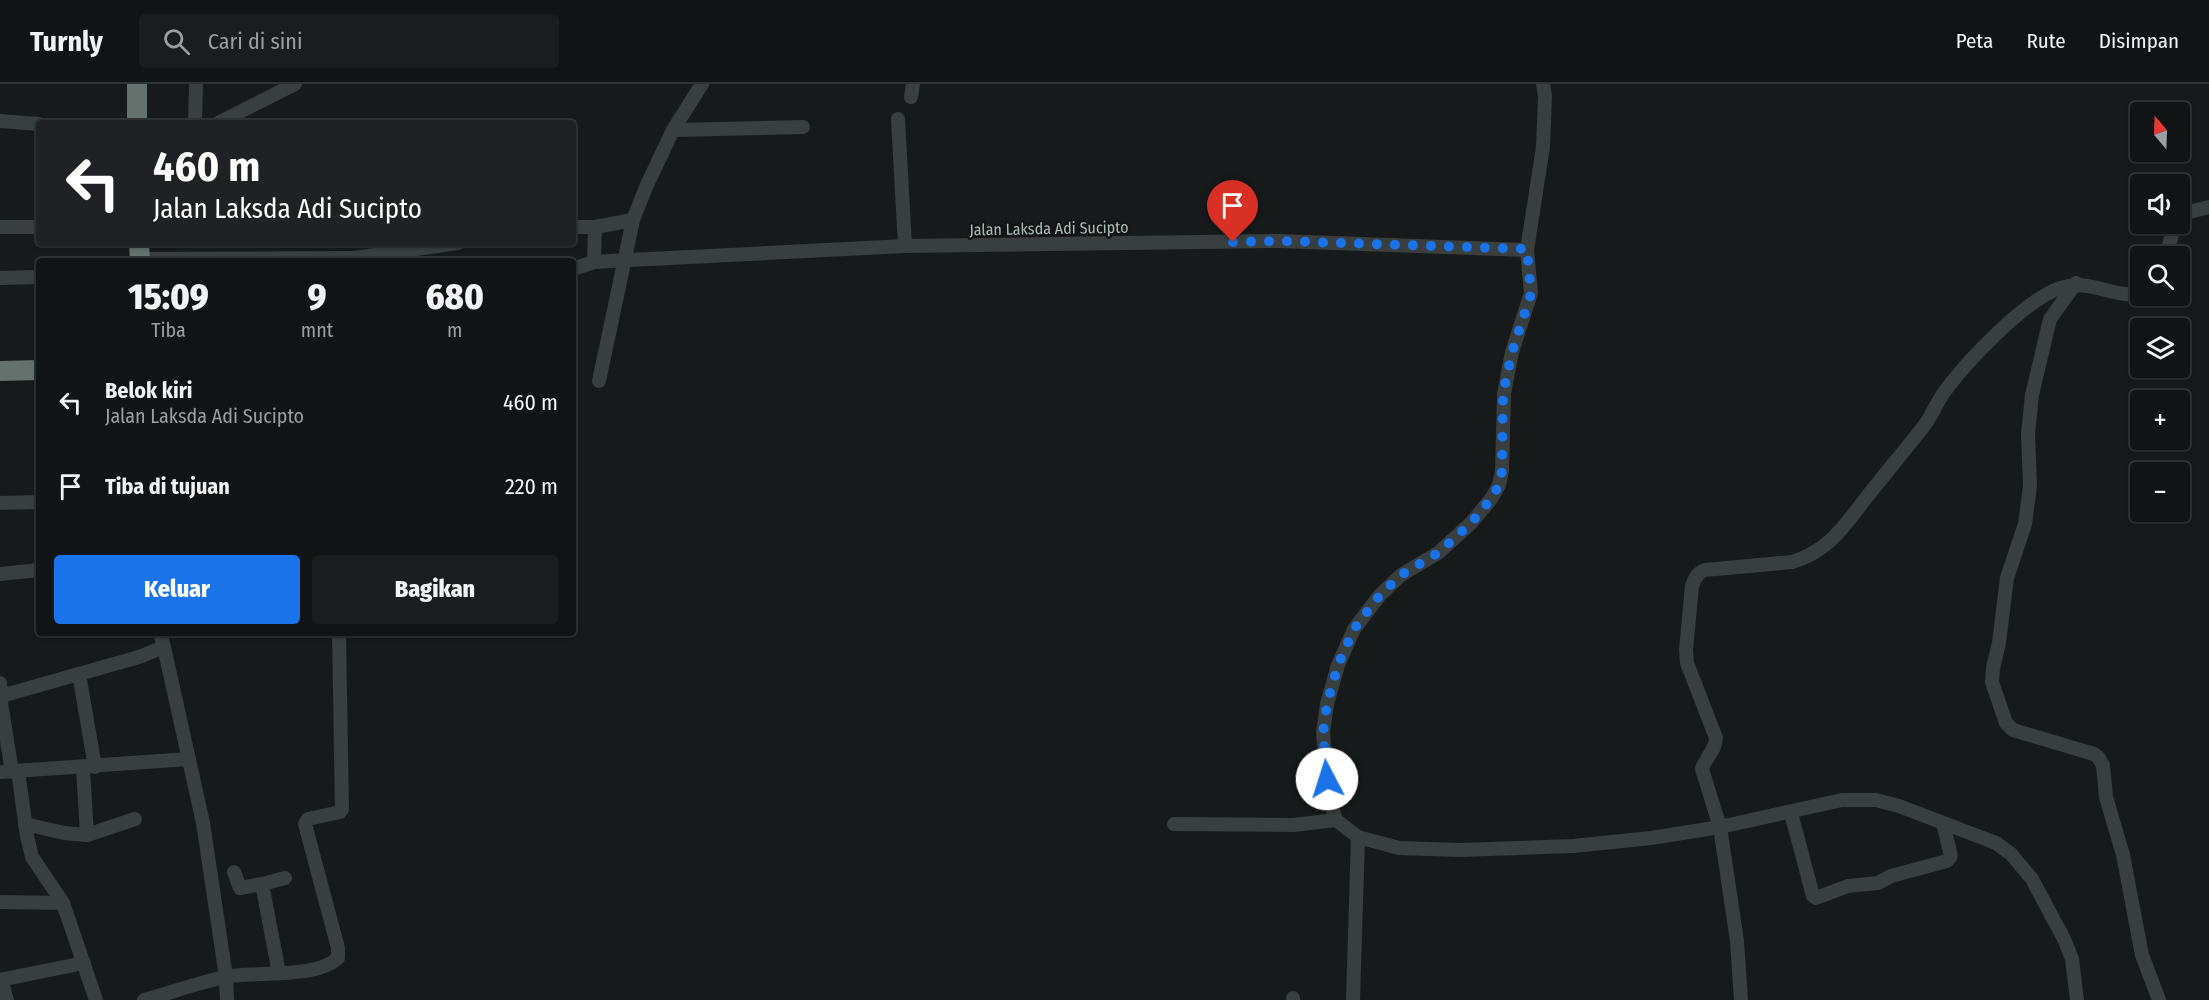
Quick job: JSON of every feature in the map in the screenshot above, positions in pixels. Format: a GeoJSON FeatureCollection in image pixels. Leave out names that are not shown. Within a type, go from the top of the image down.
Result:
{"type":"FeatureCollection","features":[{"type":"Feature","properties":{"kind":"highway"},"geometry":{"type":"LineString","coordinates":[[137,84],[137,120]]}},
{"type":"Feature","properties":{"kind":"highway"},"geometry":{"type":"LineString","coordinates":[[0,371],[36,370]]}},
{"type":"Feature","properties":{"kind":"street"},"geometry":{"type":"LineString","coordinates":[[195,120],[196,84]]}},
{"type":"Feature","properties":{"kind":"street"},"geometry":{"type":"LineString","coordinates":[[224,120],[295,84]]}},
{"type":"Feature","properties":{"kind":"street"},"geometry":{"type":"LineString","coordinates":[[599,381],[633,220],[673,130],[702,84]]}},
{"type":"Feature","properties":{"kind":"street"},"geometry":{"type":"LineString","coordinates":[[1543,84],[1545,96],[1543,147],[1527,249],[1531,294],[1512,352],[1503,394],[1502,471],[1499,485],[1491,499],[1471,523],[1438,553],[1401,575],[1380,595],[1354,629],[1338,665],[1327,704],[1323,733],[1329,797],[1336,820],[1358,837],[1399,848],[1460,850],[1574,846],[1651,838],[1720,827],[1842,800],[1876,800],[1899,806],[1996,843],[2026,870],[2044,898],[2072,959],[2076,1000]]}},
{"type":"Feature","properties":{"kind":"street"},"geometry":{"type":"LineString","coordinates":[[898,119],[905,246]]}},
{"type":"Feature","properties":{"kind":"street"},"geometry":{"type":"LineString","coordinates":[[0,121],[36,124]]}},
{"type":"Feature","properties":{"kind":"street"},"geometry":{"type":"LineString","coordinates":[[673,130],[803,127]]}},
{"type":"Feature","properties":{"kind":"street"},"geometry":{"type":"LineString","coordinates":[[2190,212],[2209,207]]}},
{"type":"Feature","properties":{"kind":"street"},"geometry":{"type":"LineString","coordinates":[[576,227],[633,220]]}},
{"type":"Feature","properties":{"kind":"street"},"geometry":{"type":"LineString","coordinates":[[594,262],[595,226]]}},
{"type":"Feature","properties":{"kind":"street"},"geometry":{"type":"LineString","coordinates":[[0,227],[36,227]]}},
{"type":"Feature","properties":{"kind":"street","name":"Jalan Laksda Adi Sucipto"},"geometry":{"type":"LineString","coordinates":[[576,268],[594,262],[905,246],[1279,241],[1527,249]]}},
{"type":"Feature","properties":{"kind":"street"},"geometry":{"type":"LineString","coordinates":[[366,258],[440,246]]}},
{"type":"Feature","properties":{"kind":"street"},"geometry":{"type":"LineString","coordinates":[[140,254],[283,258]]}},
{"type":"Feature","properties":{"kind":"street"},"geometry":{"type":"LineString","coordinates":[[0,278],[36,277]]}},
{"type":"Feature","properties":{"kind":"street"},"geometry":{"type":"LineString","coordinates":[[2076,283],[2050,319],[2032,395],[2028,434],[2030,486],[2025,524],[2007,578],[1992,682],[2006,723],[2013,730],[2094,754],[2101,760],[2106,797],[2123,855],[2142,955],[2159,1000]]}},
{"type":"Feature","properties":{"kind":"street"},"geometry":{"type":"LineString","coordinates":[[1741,1000],[1737,940],[1720,827],[1702,769],[1716,744],[1716,738],[1687,663],[1686,650],[1692,586],[1695,579],[1699,572],[1705,570],[1792,562],[1828,544],[1925,424],[1945,392],[1967,364],[1997,334],[2045,296],[2076,283],[2130,296]]}},
{"type":"Feature","properties":{"kind":"street"},"geometry":{"type":"LineString","coordinates":[[0,503],[36,502]]}},
{"type":"Feature","properties":{"kind":"street"},"geometry":{"type":"LineString","coordinates":[[0,574],[36,570]]}},
{"type":"Feature","properties":{"kind":"street"},"geometry":{"type":"LineString","coordinates":[[161,636],[204,823],[226,977],[226,1000]]}},
{"type":"Feature","properties":{"kind":"street"},"geometry":{"type":"LineString","coordinates":[[144,1000],[226,977],[317,968],[333,963],[338,958],[338,948],[323,885],[305,824],[309,819],[340,812],[342,809],[339,636]]}},
{"type":"Feature","properties":{"kind":"street"},"geometry":{"type":"LineString","coordinates":[[96,1000],[63,903],[32,856],[26,824],[10,772],[0,692],[79,674],[139,657],[164,647]]}},
{"type":"Feature","properties":{"kind":"street"},"geometry":{"type":"LineString","coordinates":[[79,674],[89,767],[87,835]]}},
{"type":"Feature","properties":{"kind":"street"},"geometry":{"type":"LineString","coordinates":[[10,772],[189,759]]}},
{"type":"Feature","properties":{"kind":"street"},"geometry":{"type":"LineString","coordinates":[[1791,813],[1813,896],[1816,897],[1848,886],[1878,883],[1890,876],[1947,861],[1952,856],[1943,823]]}},
{"type":"Feature","properties":{"kind":"street"},"geometry":{"type":"LineString","coordinates":[[26,824],[64,833],[87,835],[135,819]]}},
{"type":"Feature","properties":{"kind":"street"},"geometry":{"type":"LineString","coordinates":[[1174,824],[1293,825],[1336,820]]}},
{"type":"Feature","properties":{"kind":"street"},"geometry":{"type":"LineString","coordinates":[[1353,1000],[1358,837]]}},
{"type":"Feature","properties":{"kind":"street"},"geometry":{"type":"LineString","coordinates":[[234,872],[240,888],[285,878]]}},
{"type":"Feature","properties":{"kind":"street"},"geometry":{"type":"LineString","coordinates":[[262,884],[279,973]]}},
{"type":"Feature","properties":{"kind":"street"},"geometry":{"type":"LineString","coordinates":[[0,902],[63,903]]}},
{"type":"Feature","properties":{"kind":"street"},"geometry":{"type":"LineString","coordinates":[[7,1000],[0,980],[84,963]]}},
{"type":"Feature","properties":{"kind":"route"},"geometry":{"type":"LineString","coordinates":[[1233,242],[1279,241],[1527,249],[1531,294],[1512,352],[1503,394],[1502,471],[1499,485],[1491,499],[1471,523],[1438,553],[1401,575],[1380,595],[1354,629],[1338,665],[1327,704],[1323,733],[1327,779]]}}]}
